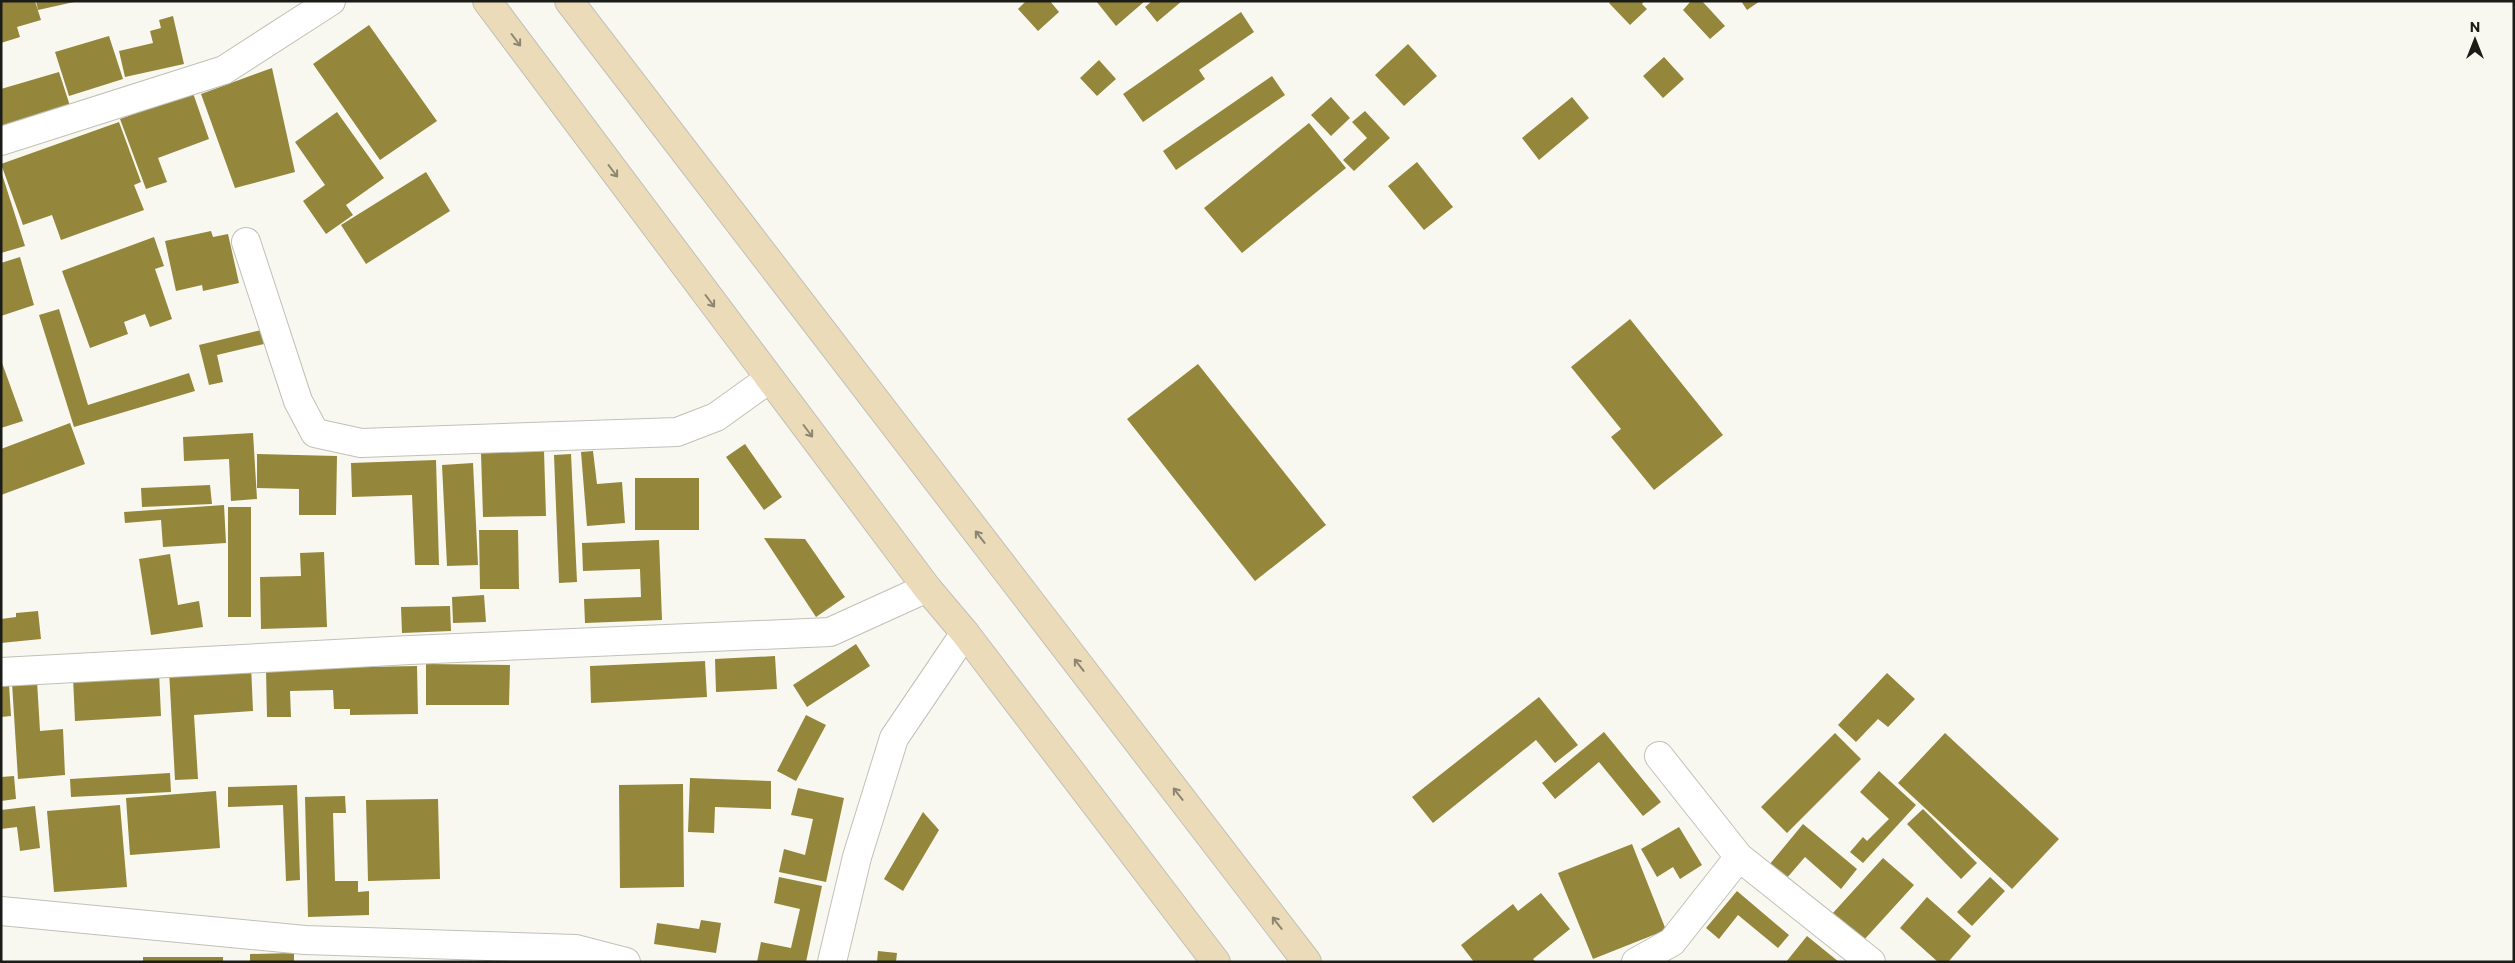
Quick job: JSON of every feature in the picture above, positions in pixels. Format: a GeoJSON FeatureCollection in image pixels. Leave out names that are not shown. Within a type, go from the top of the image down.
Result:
{"type":"FeatureCollection","features":[{"type":"Feature","properties":{"kind":"main road"},"geometry":{"type":"LineString","coordinates":[[487,1],[769,380],[1216,962]]}},
{"type":"Feature","properties":{"kind":"main road"},"geometry":{"type":"LineString","coordinates":[[569,1],[1307,962]]}},
{"type":"Feature","properties":{"kind":"street"},"geometry":{"type":"LineString","coordinates":[[1,141],[224,70],[331,1]]}},
{"type":"Feature","properties":{"kind":"street"},"geometry":{"type":"LineString","coordinates":[[246,242],[298,401],[315,433],[361,443],[677,432],[716,418],[769,380]]}},
{"type":"Feature","properties":{"kind":"street"},"geometry":{"type":"LineString","coordinates":[[1,672],[410,650],[830,632],[927,588]]}},
{"type":"Feature","properties":{"kind":"street"},"geometry":{"type":"LineString","coordinates":[[832,962],[857,857],[894,738],[965,633]]}},
{"type":"Feature","properties":{"kind":"street"},"geometry":{"type":"LineString","coordinates":[[1659,756],[1740,857],[1871,962]]}},
{"type":"Feature","properties":{"kind":"street"},"geometry":{"type":"LineString","coordinates":[[1636,962],[1672,942],[1740,857]]}},
{"type":"Feature","properties":{"kind":"street"},"geometry":{"type":"LineString","coordinates":[[1,911],[305,940],[576,949],[626,962]]}},
{"type":"Feature","properties":{"kind":"building"},"geometry":{"type":"Polygon","coordinates":[[[1,1],[35,1],[41,20],[17,27],[20,37],[1,43],[1,1]]]}},
{"type":"Feature","properties":{"kind":"building"},"geometry":{"type":"Polygon","coordinates":[[[36,1],[74,1],[74,2],[38,10],[36,1]]]}},
{"type":"Feature","properties":{"kind":"building"},"geometry":{"type":"Polygon","coordinates":[[[1026,1],[1050,1],[1059,12],[1038,31],[1018,9],[1026,1]]]}},
{"type":"Feature","properties":{"kind":"building"},"geometry":{"type":"Polygon","coordinates":[[[1096,1],[1145,1],[1116,26],[1096,1]]]}},
{"type":"Feature","properties":{"kind":"building"},"geometry":{"type":"Polygon","coordinates":[[[1152,1],[1182,1],[1157,22],[1145,7],[1152,1]]]}},
{"type":"Feature","properties":{"kind":"building"},"geometry":{"type":"Polygon","coordinates":[[[1611,1],[1644,1],[1642,4],[1647,9],[1630,25],[1609,3],[1611,1]]]}},
{"type":"Feature","properties":{"kind":"building"},"geometry":{"type":"Polygon","coordinates":[[[1691,1],[1702,1],[1725,26],[1710,39],[1683,10],[1691,1]]]}},
{"type":"Feature","properties":{"kind":"building"},"geometry":{"type":"Polygon","coordinates":[[[1741,1],[1760,1],[1747,10],[1741,1]]]}},
{"type":"Feature","properties":{"kind":"building"},"geometry":{"type":"Polygon","coordinates":[[[1241,12],[1254,32],[1199,70],[1205,79],[1143,122],[1123,94],[1241,12]]]}},
{"type":"Feature","properties":{"kind":"building"},"geometry":{"type":"Polygon","coordinates":[[[173,16],[184,64],[125,77],[119,51],[153,43],[150,31],[161,28],[159,20],[173,16]]]}},
{"type":"Feature","properties":{"kind":"building"},"geometry":{"type":"Polygon","coordinates":[[[369,25],[437,121],[380,160],[313,64],[369,25]]]}},
{"type":"Feature","properties":{"kind":"building"},"geometry":{"type":"Polygon","coordinates":[[[109,36],[123,79],[69,96],[55,52],[109,36]]]}},
{"type":"Feature","properties":{"kind":"building"},"geometry":{"type":"Polygon","coordinates":[[[1408,44],[1437,76],[1404,106],[1375,75],[1408,44]]]}},
{"type":"Feature","properties":{"kind":"building"},"geometry":{"type":"Polygon","coordinates":[[[1664,57],[1684,79],[1663,98],[1643,76],[1664,57]]]}},
{"type":"Feature","properties":{"kind":"building"},"geometry":{"type":"Polygon","coordinates":[[[1099,60],[1116,79],[1097,96],[1080,78],[1099,60]]]}},
{"type":"Feature","properties":{"kind":"building"},"geometry":{"type":"Polygon","coordinates":[[[272,68],[295,172],[235,188],[201,94],[272,68]]]}},
{"type":"Feature","properties":{"kind":"building"},"geometry":{"type":"Polygon","coordinates":[[[59,72],[71,109],[1,130],[1,89],[59,72]]]}},
{"type":"Feature","properties":{"kind":"building"},"geometry":{"type":"Polygon","coordinates":[[[1272,76],[1285,95],[1176,170],[1163,151],[1272,76]]]}},
{"type":"Feature","properties":{"kind":"building"},"geometry":{"type":"Polygon","coordinates":[[[193,93],[209,139],[158,158],[167,182],[146,189],[120,119],[193,93]]]}},
{"type":"Feature","properties":{"kind":"building"},"geometry":{"type":"Polygon","coordinates":[[[1331,97],[1350,118],[1331,136],[1311,115],[1331,97]]]}},
{"type":"Feature","properties":{"kind":"building"},"geometry":{"type":"Polygon","coordinates":[[[1572,97],[1589,118],[1539,160],[1522,138],[1572,97]]]}},
{"type":"Feature","properties":{"kind":"building"},"geometry":{"type":"Polygon","coordinates":[[[1365,111],[1390,138],[1354,171],[1343,160],[1367,138],[1352,122],[1365,111]]]}},
{"type":"Feature","properties":{"kind":"building"},"geometry":{"type":"Polygon","coordinates":[[[337,112],[384,178],[346,205],[353,215],[326,234],[303,201],[325,185],[295,142],[337,112]]]}},
{"type":"Feature","properties":{"kind":"building"},"geometry":{"type":"Polygon","coordinates":[[[119,122],[141,182],[134,185],[144,210],[61,240],[52,215],[23,225],[1,164],[119,122]]]}},
{"type":"Feature","properties":{"kind":"building"},"geometry":{"type":"Polygon","coordinates":[[[1309,123],[1346,168],[1242,253],[1204,208],[1309,123]]]}},
{"type":"Feature","properties":{"kind":"building"},"geometry":{"type":"Polygon","coordinates":[[[1417,162],[1453,207],[1424,230],[1388,186],[1417,162]]]}},
{"type":"Feature","properties":{"kind":"building"},"geometry":{"type":"Polygon","coordinates":[[[1,171],[25,246],[1,253],[1,171]]]}},
{"type":"Feature","properties":{"kind":"building"},"geometry":{"type":"Polygon","coordinates":[[[426,172],[450,211],[366,264],[341,225],[426,172]]]}},
{"type":"Feature","properties":{"kind":"building"},"geometry":{"type":"Polygon","coordinates":[[[211,231],[213,237],[228,234],[239,283],[203,291],[202,285],[176,291],[165,241],[211,231]]]}},
{"type":"Feature","properties":{"kind":"building"},"geometry":{"type":"Polygon","coordinates":[[[154,237],[164,266],[155,269],[172,319],[150,327],[145,314],[124,322],[128,334],[90,348],[62,271],[154,237]]]}},
{"type":"Feature","properties":{"kind":"building"},"geometry":{"type":"Polygon","coordinates":[[[20,257],[34,305],[1,316],[1,263],[20,257]]]}},
{"type":"Feature","properties":{"kind":"building"},"geometry":{"type":"Polygon","coordinates":[[[59,309],[88,405],[189,373],[195,391],[74,427],[39,315],[59,309]]]}},
{"type":"Feature","properties":{"kind":"building"},"geometry":{"type":"Polygon","coordinates":[[[1630,319],[1723,435],[1654,490],[1611,437],[1621,429],[1571,367],[1630,319]]]}},
{"type":"Feature","properties":{"kind":"building"},"geometry":{"type":"Polygon","coordinates":[[[261,330],[264,344],[217,355],[223,382],[209,385],[199,345],[261,330]]]}},
{"type":"Feature","properties":{"kind":"building"},"geometry":{"type":"Polygon","coordinates":[[[1,360],[23,421],[1,428],[1,360]]]}},
{"type":"Feature","properties":{"kind":"building"},"geometry":{"type":"Polygon","coordinates":[[[1198,364],[1326,525],[1255,581],[1127,419],[1198,364]]]}},
{"type":"Feature","properties":{"kind":"building"},"geometry":{"type":"Polygon","coordinates":[[[70,423],[85,464],[1,495],[1,449],[70,423]]]}},
{"type":"Feature","properties":{"kind":"building"},"geometry":{"type":"Polygon","coordinates":[[[253,433],[257,499],[231,501],[229,459],[184,461],[183,437],[253,433]]]}},
{"type":"Feature","properties":{"kind":"building"},"geometry":{"type":"Polygon","coordinates":[[[745,444],[782,497],[764,510],[726,457],[745,444]]]}},
{"type":"Feature","properties":{"kind":"building"},"geometry":{"type":"Polygon","coordinates":[[[544,451],[546,516],[483,517],[481,453],[544,451]]]}},
{"type":"Feature","properties":{"kind":"building"},"geometry":{"type":"Polygon","coordinates":[[[593,451],[597,484],[622,482],[625,523],[587,526],[581,452],[593,451]]]}},
{"type":"Feature","properties":{"kind":"building"},"geometry":{"type":"Polygon","coordinates":[[[257,454],[337,456],[336,515],[299,515],[299,489],[257,488],[257,454]]]}},
{"type":"Feature","properties":{"kind":"building"},"geometry":{"type":"Polygon","coordinates":[[[571,454],[577,582],[559,583],[554,455],[571,454]]]}},
{"type":"Feature","properties":{"kind":"building"},"geometry":{"type":"Polygon","coordinates":[[[436,460],[439,565],[415,565],[412,495],[352,497],[351,463],[436,460]]]}},
{"type":"Feature","properties":{"kind":"building"},"geometry":{"type":"Polygon","coordinates":[[[473,463],[478,565],[447,566],[442,465],[473,463]]]}},
{"type":"Feature","properties":{"kind":"building"},"geometry":{"type":"Polygon","coordinates":[[[635,478],[699,478],[699,530],[635,530],[635,478]]]}},
{"type":"Feature","properties":{"kind":"building"},"geometry":{"type":"Polygon","coordinates":[[[210,485],[212,504],[142,507],[141,488],[210,485]]]}},
{"type":"Feature","properties":{"kind":"building"},"geometry":{"type":"Polygon","coordinates":[[[224,505],[226,543],[163,547],[161,520],[125,523],[124,512],[224,505]]]}},
{"type":"Feature","properties":{"kind":"building"},"geometry":{"type":"Polygon","coordinates":[[[228,507],[251,507],[251,617],[228,617],[228,507]]]}},
{"type":"Feature","properties":{"kind":"building"},"geometry":{"type":"Polygon","coordinates":[[[479,530],[518,530],[519,589],[480,589],[479,530]]]}},
{"type":"Feature","properties":{"kind":"building"},"geometry":{"type":"Polygon","coordinates":[[[764,538],[805,539],[845,597],[816,617],[764,538]]]}},
{"type":"Feature","properties":{"kind":"building"},"geometry":{"type":"Polygon","coordinates":[[[659,540],[662,620],[585,623],[584,599],[641,597],[640,569],[583,571],[582,543],[659,540]]]}},
{"type":"Feature","properties":{"kind":"building"},"geometry":{"type":"Polygon","coordinates":[[[324,552],[327,627],[261,629],[260,577],[301,576],[300,553],[324,552]]]}},
{"type":"Feature","properties":{"kind":"building"},"geometry":{"type":"Polygon","coordinates":[[[170,554],[178,605],[199,601],[203,627],[151,635],[139,559],[170,554]]]}},
{"type":"Feature","properties":{"kind":"building"},"geometry":{"type":"Polygon","coordinates":[[[484,595],[486,622],[453,623],[452,597],[484,595]]]}},
{"type":"Feature","properties":{"kind":"building"},"geometry":{"type":"Polygon","coordinates":[[[450,606],[451,631],[402,633],[401,607],[450,606]]]}},
{"type":"Feature","properties":{"kind":"building"},"geometry":{"type":"Polygon","coordinates":[[[38,611],[41,639],[1,643],[1,619],[16,617],[16,613],[38,611]]]}},
{"type":"Feature","properties":{"kind":"building"},"geometry":{"type":"Polygon","coordinates":[[[856,644],[870,666],[807,707],[793,685],[856,644]]]}},
{"type":"Feature","properties":{"kind":"building"},"geometry":{"type":"Polygon","coordinates":[[[775,656],[777,689],[716,692],[715,659],[775,656]]]}},
{"type":"Feature","properties":{"kind":"building"},"geometry":{"type":"Polygon","coordinates":[[[705,661],[707,697],[591,703],[590,666],[705,661]]]}},
{"type":"Feature","properties":{"kind":"building"},"geometry":{"type":"Polygon","coordinates":[[[426,664],[510,665],[509,705],[426,705],[426,664]]]}},
{"type":"Feature","properties":{"kind":"building"},"geometry":{"type":"Polygon","coordinates":[[[251,665],[253,711],[194,715],[198,779],[175,780],[169,670],[251,665]]]}},
{"type":"Feature","properties":{"kind":"building"},"geometry":{"type":"Polygon","coordinates":[[[417,666],[418,714],[350,715],[350,709],[334,709],[333,690],[290,691],[291,717],[267,717],[266,669],[417,666]]]}},
{"type":"Feature","properties":{"kind":"building"},"geometry":{"type":"Polygon","coordinates":[[[159,672],[161,716],[75,721],[73,677],[159,672]]]}},
{"type":"Feature","properties":{"kind":"building"},"geometry":{"type":"Polygon","coordinates":[[[1887,673],[1915,699],[1888,727],[1878,719],[1856,742],[1838,725],[1887,673]]]}},
{"type":"Feature","properties":{"kind":"building"},"geometry":{"type":"Polygon","coordinates":[[[37,681],[40,731],[63,729],[65,775],[18,779],[12,683],[37,681]]]}},
{"type":"Feature","properties":{"kind":"building"},"geometry":{"type":"Polygon","coordinates":[[[9,684],[11,716],[1,717],[1,685],[9,684]]]}},
{"type":"Feature","properties":{"kind":"building"},"geometry":{"type":"Polygon","coordinates":[[[1539,697],[1578,745],[1555,763],[1536,740],[1433,823],[1412,797],[1539,697]]]}},
{"type":"Feature","properties":{"kind":"building"},"geometry":{"type":"Polygon","coordinates":[[[806,715],[826,725],[796,781],[777,771],[806,715]]]}},
{"type":"Feature","properties":{"kind":"building"},"geometry":{"type":"Polygon","coordinates":[[[1604,732],[1661,802],[1643,816],[1599,762],[1555,799],[1542,783],[1604,732]]]}},
{"type":"Feature","properties":{"kind":"building"},"geometry":{"type":"Polygon","coordinates":[[[1835,733],[1861,759],[1787,833],[1761,807],[1835,733]]]}},
{"type":"Feature","properties":{"kind":"building"},"geometry":{"type":"Polygon","coordinates":[[[1945,733],[2059,839],[2012,889],[1898,783],[1945,733]]]}},
{"type":"Feature","properties":{"kind":"building"},"geometry":{"type":"Polygon","coordinates":[[[1879,771],[1916,805],[1863,863],[1850,852],[1863,837],[1867,841],[1889,819],[1860,792],[1879,771]]]}},
{"type":"Feature","properties":{"kind":"building"},"geometry":{"type":"Polygon","coordinates":[[[170,773],[171,792],[71,797],[70,779],[170,773]]]}},
{"type":"Feature","properties":{"kind":"building"},"geometry":{"type":"Polygon","coordinates":[[[14,776],[16,799],[1,801],[1,777],[14,776]]]}},
{"type":"Feature","properties":{"kind":"building"},"geometry":{"type":"Polygon","coordinates":[[[690,778],[771,781],[771,809],[715,807],[714,833],[688,832],[690,778]]]}},
{"type":"Feature","properties":{"kind":"building"},"geometry":{"type":"Polygon","coordinates":[[[683,784],[684,887],[620,888],[619,785],[683,784]]]}},
{"type":"Feature","properties":{"kind":"building"},"geometry":{"type":"Polygon","coordinates":[[[297,785],[300,880],[286,881],[283,805],[228,807],[228,787],[297,785]]]}},
{"type":"Feature","properties":{"kind":"building"},"geometry":{"type":"Polygon","coordinates":[[[798,788],[844,798],[826,882],[779,872],[784,849],[805,855],[813,819],[791,815],[798,788]]]}},
{"type":"Feature","properties":{"kind":"building"},"geometry":{"type":"Polygon","coordinates":[[[216,791],[220,848],[130,855],[126,798],[216,791]]]}},
{"type":"Feature","properties":{"kind":"building"},"geometry":{"type":"Polygon","coordinates":[[[345,796],[346,813],[333,813],[335,881],[358,881],[358,892],[369,891],[369,915],[308,917],[305,797],[345,796]]]}},
{"type":"Feature","properties":{"kind":"building"},"geometry":{"type":"Polygon","coordinates":[[[438,799],[440,879],[368,881],[366,800],[438,799]]]}},
{"type":"Feature","properties":{"kind":"building"},"geometry":{"type":"Polygon","coordinates":[[[120,805],[127,887],[54,892],[47,811],[120,805]]]}},
{"type":"Feature","properties":{"kind":"building"},"geometry":{"type":"Polygon","coordinates":[[[35,806],[40,848],[20,851],[17,827],[1,829],[1,810],[35,806]]]}},
{"type":"Feature","properties":{"kind":"building"},"geometry":{"type":"Polygon","coordinates":[[[1923,809],[1977,863],[1961,879],[1907,824],[1923,809]]]}},
{"type":"Feature","properties":{"kind":"building"},"geometry":{"type":"Polygon","coordinates":[[[923,812],[939,830],[903,891],[884,879],[923,812]]]}},
{"type":"Feature","properties":{"kind":"building"},"geometry":{"type":"Polygon","coordinates":[[[1803,824],[1857,869],[1841,889],[1805,857],[1786,879],[1769,865],[1803,824]]]}},
{"type":"Feature","properties":{"kind":"building"},"geometry":{"type":"Polygon","coordinates":[[[1679,827],[1702,865],[1680,879],[1673,867],[1657,877],[1641,849],[1679,827]]]}},
{"type":"Feature","properties":{"kind":"building"},"geometry":{"type":"Polygon","coordinates":[[[1632,844],[1666,930],[1593,959],[1558,873],[1632,844]]]}},
{"type":"Feature","properties":{"kind":"building"},"geometry":{"type":"Polygon","coordinates":[[[1883,858],[1914,885],[1863,941],[1832,914],[1883,858]]]}},
{"type":"Feature","properties":{"kind":"building"},"geometry":{"type":"Polygon","coordinates":[[[779,877],[822,886],[806,962],[757,962],[761,942],[791,948],[800,909],[774,903],[779,877]]]}},
{"type":"Feature","properties":{"kind":"building"},"geometry":{"type":"Polygon","coordinates":[[[1990,877],[2005,891],[1972,926],[1957,912],[1990,877]]]}},
{"type":"Feature","properties":{"kind":"building"},"geometry":{"type":"Polygon","coordinates":[[[1737,891],[1789,935],[1778,948],[1738,915],[1719,939],[1706,928],[1737,891]]]}},
{"type":"Feature","properties":{"kind":"building"},"geometry":{"type":"Polygon","coordinates":[[[1541,893],[1570,929],[1533,959],[1536,962],[1474,962],[1461,945],[1513,904],[1518,911],[1541,893]]]}},
{"type":"Feature","properties":{"kind":"building"},"geometry":{"type":"Polygon","coordinates":[[[1927,897],[1971,936],[1948,962],[1938,962],[1900,928],[1927,897]]]}},
{"type":"Feature","properties":{"kind":"building"},"geometry":{"type":"Polygon","coordinates":[[[701,920],[721,923],[716,953],[654,944],[657,923],[699,929],[701,920]]]}},
{"type":"Feature","properties":{"kind":"building"},"geometry":{"type":"Polygon","coordinates":[[[1807,936],[1839,962],[1786,962],[1807,936]]]}},
{"type":"Feature","properties":{"kind":"building"},"geometry":{"type":"Polygon","coordinates":[[[878,951],[897,953],[896,962],[877,962],[878,951]]]}},
{"type":"Feature","properties":{"kind":"building"},"geometry":{"type":"Polygon","coordinates":[[[294,953],[294,962],[250,962],[250,954],[294,953]]]}},
{"type":"Feature","properties":{"kind":"building"},"geometry":{"type":"Polygon","coordinates":[[[143,957],[223,957],[223,962],[143,962],[143,957]]]}}]}
